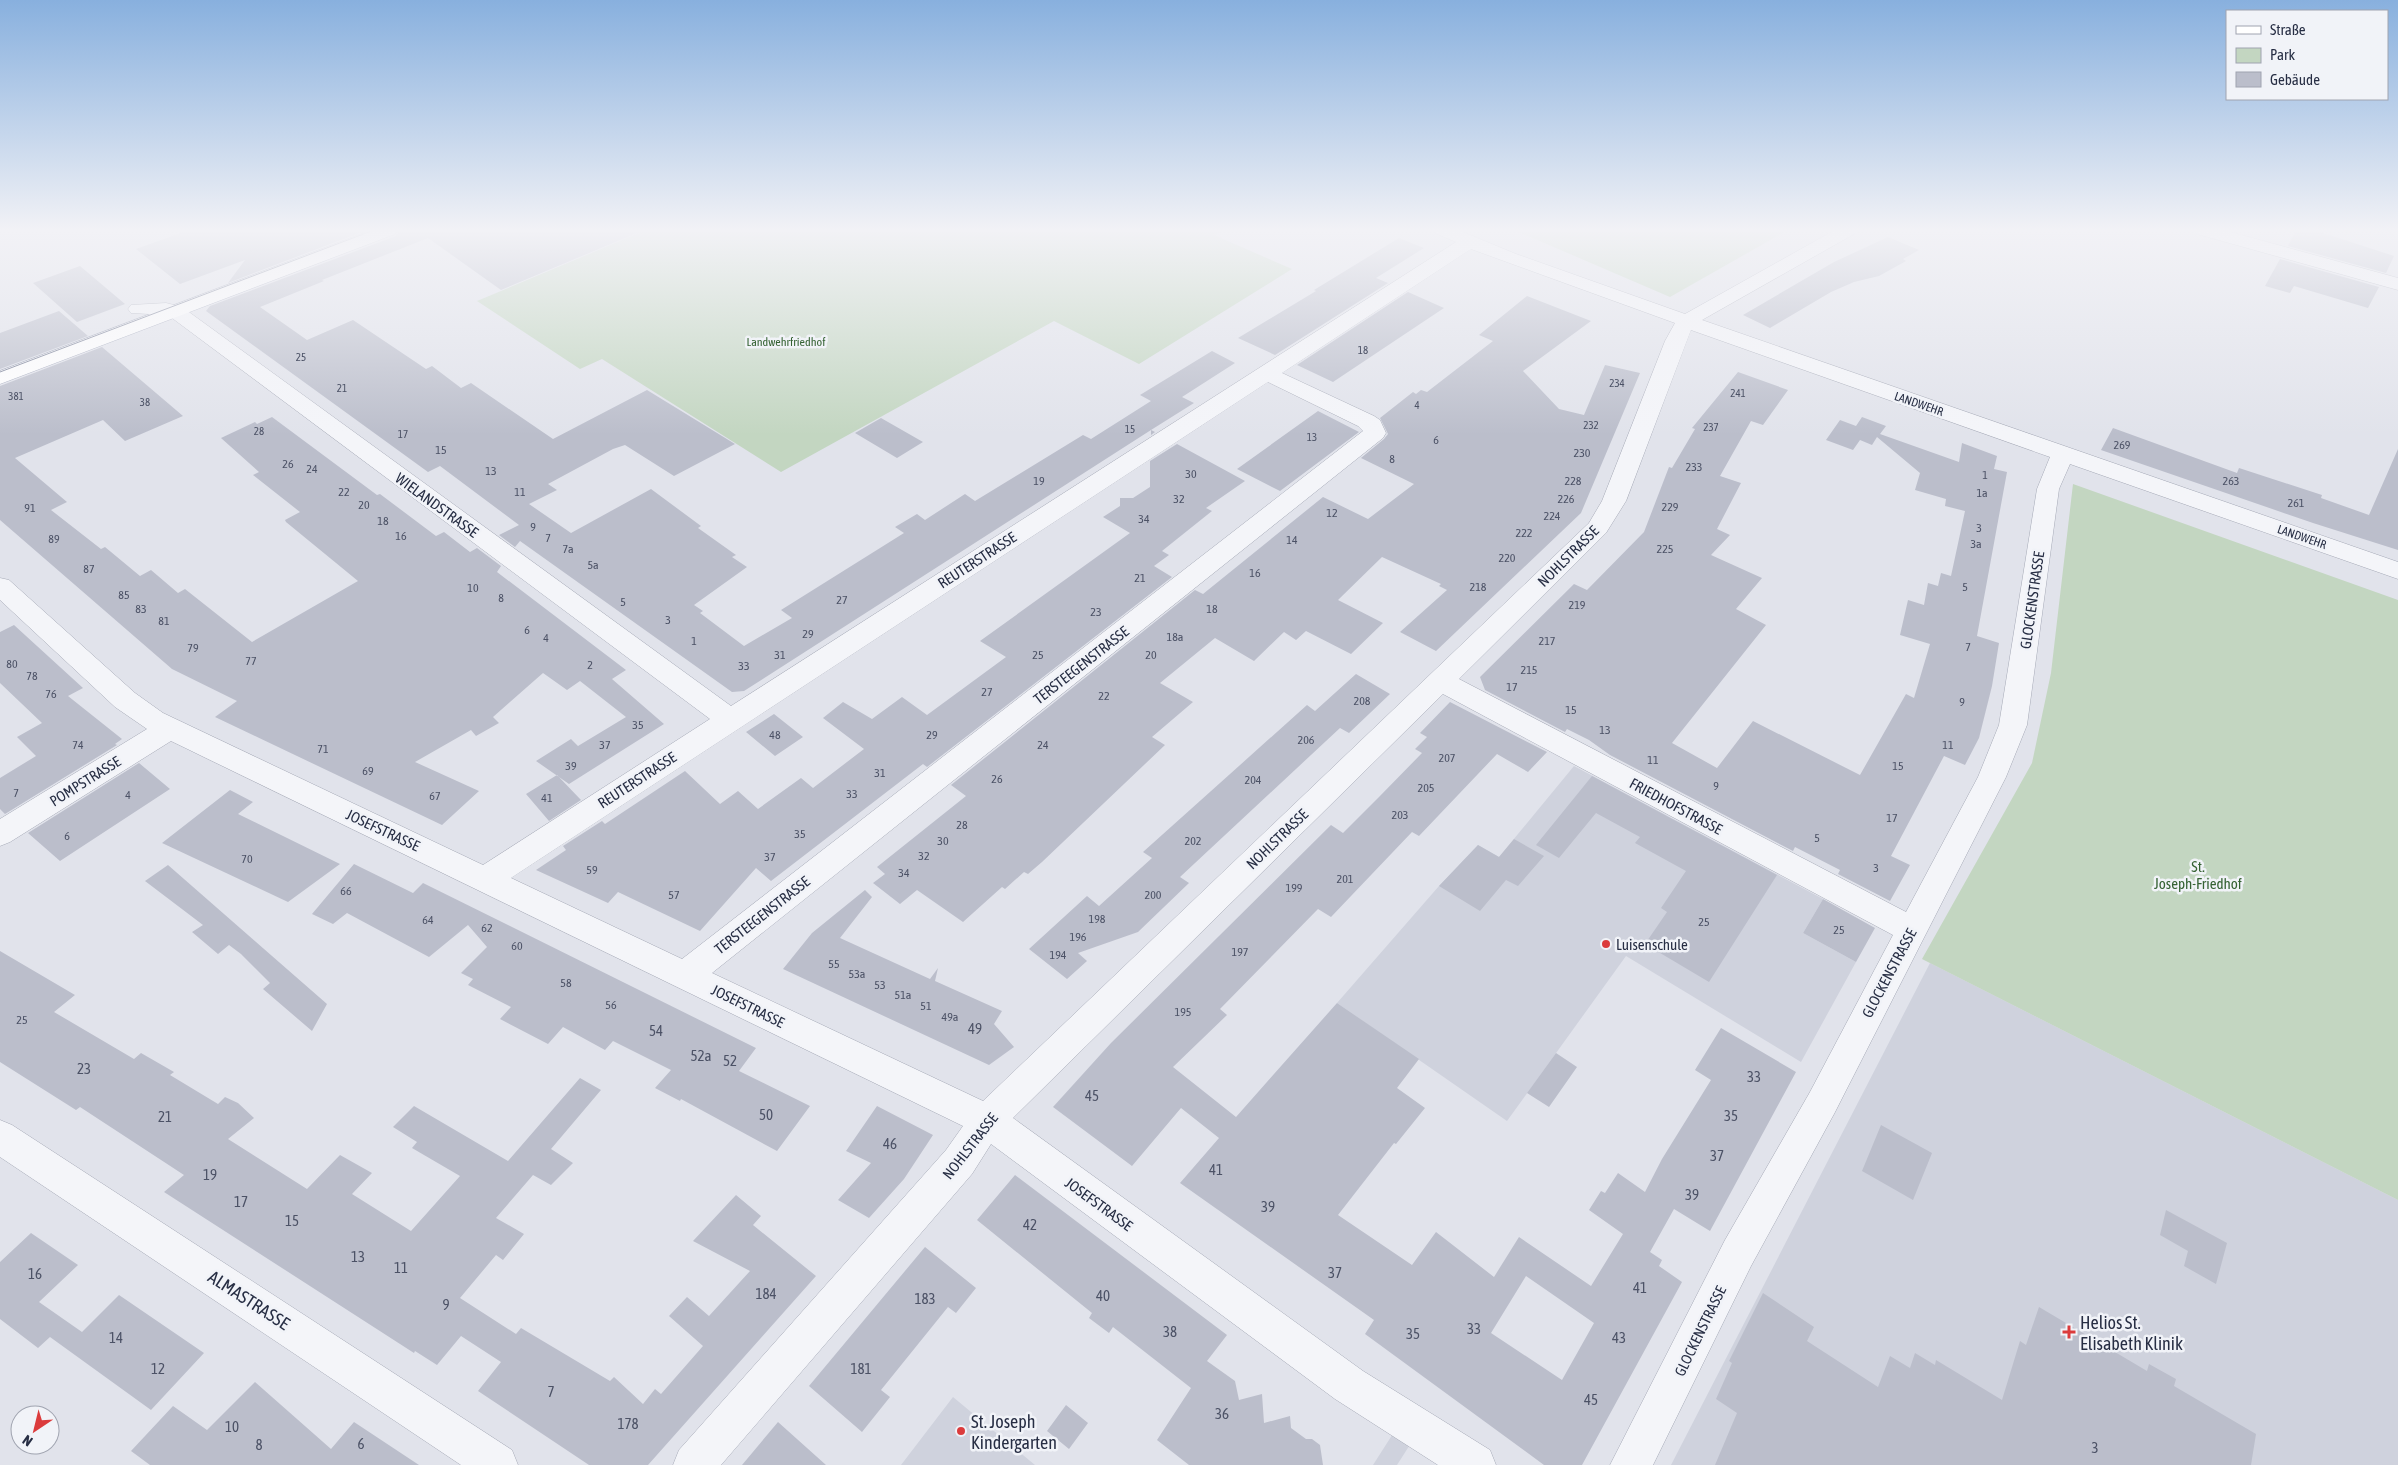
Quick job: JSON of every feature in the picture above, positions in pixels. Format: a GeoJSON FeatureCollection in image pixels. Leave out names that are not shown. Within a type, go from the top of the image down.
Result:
{"type":"FeatureCollection","features":[{"type":"Feature","properties":{"kind":"main road"},"geometry":{"type":"LineString","coordinates":[[0,361],[166,298]]}},
{"type":"Feature","properties":{"kind":"main road"},"geometry":{"type":"LineString","coordinates":[[0,378],[209,298]]}},
{"type":"Feature","properties":{"kind":"street","name":"REUTERSTRASSE"},"geometry":{"type":"LineString","coordinates":[[485,879],[1382,298]]}},
{"type":"Feature","properties":{"kind":"street","name":"LANDWEHR"},"geometry":{"type":"LineString","coordinates":[[1624,298],[2398,570]]}},
{"type":"Feature","properties":{"kind":"street"},"geometry":{"type":"LineString","coordinates":[[1686,321],[1726,298]]}},
{"type":"Feature","properties":{"kind":"street"},"geometry":{"type":"LineString","coordinates":[[138,309],[166,309],[175,311]]}},
{"type":"Feature","properties":{"kind":"street","name":"WIELANDSTRASSE"},"geometry":{"type":"LineString","coordinates":[[175,311],[730,720]]}},
{"type":"Feature","properties":{"kind":"street","name":"NOHLSTRASSE"},"geometry":{"type":"LineString","coordinates":[[694,1465],[959,1162],[987,1120],[1588,538],[1604,519],[1614,501],[1675,341],[1686,321]]}},
{"type":"Feature","properties":{"kind":"street","name":"TERSTEEGENSTRASSE"},"geometry":{"type":"LineString","coordinates":[[685,975],[1376,433],[1372,425],[1366,421],[1266,373]]}},
{"type":"Feature","properties":{"kind":"street","name":"GLOCKENSTRASSE"},"geometry":{"type":"LineString","coordinates":[[1631,1465],[1738,1253],[1822,1103],[1889,970],[1992,777],[2013,724],[2048,489],[2063,454]]}},
{"type":"Feature","properties":{"kind":"street","name":"JOSEFSTRASSE"},"geometry":{"type":"LineString","coordinates":[[0,586],[125,700],[153,720],[987,1120],[1349,1385],[1475,1465]]}},
{"type":"Feature","properties":{"kind":"street","name":"FRIEDHOFSTRASSE"},"geometry":{"type":"LineString","coordinates":[[1440,681],[1912,930]]}},
{"type":"Feature","properties":{"kind":"street","name":"POMPSTRASSE"},"geometry":{"type":"LineString","coordinates":[[0,834],[170,728]]}},
{"type":"Feature","properties":{"kind":"street","name":"ALMASTRASSE"},"geometry":{"type":"LineString","coordinates":[[0,1137],[497,1465]]}},
{"type":"Feature","properties":{"kind":"shaded area","name":"Luisenschule"},"geometry":{"type":"Polygon","coordinates":[[[1574,766],[1823,899],[1803,933],[1856,962],[1801,1062],[1626,956],[1507,1121],[1337,1003],[1439,886],[1478,845],[1499,857],[1574,766]]]}},
{"type":"Feature","properties":{"kind":"shaded area","name":"Helios St. Elisabeth Klinik"},"geometry":{"type":"Polygon","coordinates":[[[1930,963],[2398,1200],[2398,1465],[1671,1465],[1930,963]]]}},
{"type":"Feature","properties":{"kind":"shaded area","name":"St. Joseph Kindergarten"},"geometry":{"type":"Polygon","coordinates":[[[953,1397],[1035,1465],[901,1465],[953,1397]]]}},
{"type":"Feature","properties":{"kind":"shaded area"},"geometry":{"type":"Polygon","coordinates":[[[1403,1418],[1420,1429],[1397,1465],[1373,1465],[1403,1418]]]}},
{"type":"Feature","properties":{"kind":"green space","name":"Landwehrfriedhof"},"geometry":{"type":"Polygon","coordinates":[[[483,298],[1245,298],[1139,364],[1054,321],[781,472],[602,359],[580,369],[477,301],[483,298]]]}},
{"type":"Feature","properties":{"kind":"green space","name":"St. Joseph-Friedhof"},"geometry":{"type":"Polygon","coordinates":[[[2073,484],[2398,600],[2398,1200],[1922,959],[2032,763],[2051,673],[2073,484]]]}},
{"type":"Feature","properties":{"kind":"building"},"geometry":{"type":"Polygon","coordinates":[[[50,298],[118,298],[125,304],[77,322],[50,298]]]}},
{"type":"Feature","properties":{"kind":"building"},"geometry":{"type":"Polygon","coordinates":[[[230,298],[281,298],[260,307],[307,340],[353,320],[426,369],[432,366],[461,388],[471,383],[553,439],[647,390],[735,444],[674,476],[625,445],[613,449],[548,484],[557,490],[529,504],[571,533],[651,489],[701,526],[698,528],[736,555],[732,557],[747,567],[694,605],[703,611],[700,613],[744,646],[792,618],[781,610],[904,533],[895,527],[917,514],[925,520],[965,494],[975,501],[1083,435],[1091,439],[1151,401],[1140,395],[1212,351],[1235,363],[1182,397],[1194,403],[744,691],[732,692],[520,541],[515,547],[499,535],[519,525],[440,466],[428,472],[206,311],[210,306],[230,298]]]}},
{"type":"Feature","properties":{"kind":"building"},"geometry":{"type":"Polygon","coordinates":[[[1304,298],[1364,298],[1275,355],[1238,338],[1304,298]]]}},
{"type":"Feature","properties":{"kind":"building"},"geometry":{"type":"Polygon","coordinates":[[[1398,298],[1422,298],[1444,308],[1333,382],[1297,365],[1398,298]]]}},
{"type":"Feature","properties":{"kind":"building"},"geometry":{"type":"Polygon","coordinates":[[[1524,298],[1533,298],[1591,321],[1523,371],[1559,409],[1584,415],[1605,365],[1640,373],[1581,513],[1436,651],[1400,632],[1447,590],[1439,586],[1441,584],[1382,557],[1338,600],[1383,623],[1351,654],[1306,631],[1296,640],[1284,632],[1254,661],[1215,638],[1160,683],[1193,702],[1152,737],[1165,745],[1042,862],[1028,874],[1024,872],[1005,889],[1002,887],[963,922],[917,890],[900,904],[873,883],[885,874],[877,867],[966,796],[951,785],[1195,590],[1203,594],[1323,497],[1368,519],[1414,484],[1361,458],[1388,434],[1380,418],[1413,392],[1416,394],[1421,390],[1427,392],[1493,341],[1479,335],[1524,298]]]}},
{"type":"Feature","properties":{"kind":"building"},"geometry":{"type":"Polygon","coordinates":[[[1772,298],[1820,298],[1770,328],[1743,315],[1772,298]]]}},
{"type":"Feature","properties":{"kind":"building"},"geometry":{"type":"Polygon","coordinates":[[[2336,298],[2373,298],[2368,308],[2336,298]]]}},
{"type":"Feature","properties":{"kind":"building"},"geometry":{"type":"Polygon","coordinates":[[[59,311],[88,336],[0,369],[0,333],[59,311]]]}},
{"type":"Feature","properties":{"kind":"building"},"geometry":{"type":"Polygon","coordinates":[[[102,347],[183,416],[125,441],[103,420],[15,458],[67,502],[51,510],[101,549],[105,547],[140,576],[151,570],[178,593],[185,589],[252,642],[358,581],[286,522],[285,520],[300,512],[253,475],[259,472],[221,438],[255,422],[257,424],[272,417],[436,536],[444,532],[470,552],[477,548],[501,566],[497,572],[626,670],[612,679],[664,724],[569,784],[536,761],[571,739],[578,746],[626,717],[580,681],[567,690],[543,673],[493,717],[499,723],[476,736],[471,730],[415,762],[479,791],[442,825],[215,717],[237,701],[172,669],[0,520],[0,386],[102,347]]]}},
{"type":"Feature","properties":{"kind":"building"},"geometry":{"type":"Polygon","coordinates":[[[1738,372],[1788,390],[1763,425],[1751,421],[1720,476],[1741,483],[1717,529],[1730,535],[1711,555],[1762,578],[1736,609],[1766,625],[1672,743],[1717,768],[1753,721],[1860,775],[1906,694],[1914,698],[1930,644],[1900,635],[1908,600],[1924,605],[1928,583],[1938,586],[1941,573],[1951,576],[1965,511],[1945,506],[1946,499],[1915,490],[1920,473],[1877,437],[1872,445],[1860,440],[1853,450],[1826,440],[1840,420],[1856,426],[1862,417],[1886,426],[1880,434],[1959,462],[1962,443],[1997,456],[1994,469],[2007,472],[1977,636],[1999,643],[1992,686],[1979,738],[1965,765],[1944,756],[1891,856],[1910,865],[1890,901],[1838,874],[1840,870],[1795,847],[1793,851],[1610,755],[1589,740],[1567,729],[1565,732],[1485,690],[1480,677],[1574,584],[1587,590],[1644,532],[1669,467],[1672,468],[1695,429],[1692,428],[1738,372]]]}},
{"type":"Feature","properties":{"kind":"building"},"geometry":{"type":"Polygon","coordinates":[[[1318,411],[1359,432],[1280,491],[1237,469],[1318,411]]]}},
{"type":"Feature","properties":{"kind":"building"},"geometry":{"type":"Polygon","coordinates":[[[881,418],[923,442],[897,458],[855,433],[881,418]]]}},
{"type":"Feature","properties":{"kind":"building"},"geometry":{"type":"Polygon","coordinates":[[[2113,428],[2237,473],[2239,468],[2322,495],[2321,498],[2369,515],[2398,449],[2398,550],[2313,523],[2101,450],[2113,428]]]}},
{"type":"Feature","properties":{"kind":"building"},"geometry":{"type":"Polygon","coordinates":[[[1177,444],[1245,481],[1206,508],[1212,511],[1162,551],[1169,555],[1154,566],[1172,577],[927,767],[923,764],[771,881],[756,868],[700,931],[618,892],[608,903],[536,870],[566,850],[563,846],[602,821],[605,824],[685,771],[720,804],[738,791],[758,809],[801,778],[813,788],[864,749],[823,718],[843,702],[872,719],[902,697],[927,715],[1006,657],[980,641],[1130,533],[1103,517],[1120,506],[1120,498],[1133,498],[1150,487],[1150,461],[1177,444]]]}},
{"type":"Feature","properties":{"kind":"building"},"geometry":{"type":"Polygon","coordinates":[[[14,625],[83,688],[68,696],[122,739],[115,744],[117,745],[5,814],[0,809],[0,778],[36,756],[17,737],[42,723],[0,683],[0,632],[14,625]]]}},
{"type":"Feature","properties":{"kind":"building"},"geometry":{"type":"Polygon","coordinates":[[[1356,674],[1390,694],[1349,733],[1340,728],[1180,877],[1189,883],[1138,932],[1078,953],[1087,961],[1067,979],[1029,949],[1087,896],[1099,906],[1152,858],[1143,852],[1307,705],[1315,711],[1356,674]]]}},
{"type":"Feature","properties":{"kind":"building"},"geometry":{"type":"Polygon","coordinates":[[[1450,702],[1547,752],[1528,772],[1497,754],[1419,836],[1412,832],[1331,917],[1318,909],[1220,1009],[1227,1015],[1173,1067],[1236,1117],[1337,1003],[1419,1059],[1397,1088],[1425,1108],[1396,1144],[1394,1143],[1338,1215],[1412,1265],[1436,1232],[1494,1277],[1519,1237],[1591,1286],[1623,1234],[1589,1210],[1601,1191],[1605,1193],[1618,1173],[1645,1192],[1662,1159],[1711,1080],[1695,1070],[1721,1028],[1796,1072],[1710,1231],[1674,1209],[1650,1252],[1662,1260],[1659,1266],[1682,1282],[1582,1465],[1544,1465],[1365,1334],[1374,1320],[1180,1183],[1219,1138],[1181,1108],[1132,1166],[1053,1107],[1111,1043],[1331,825],[1343,833],[1379,797],[1422,753],[1415,749],[1427,737],[1420,733],[1450,702]],[[1526,1276],[1491,1333],[1562,1380],[1594,1323],[1526,1276]]]}},
{"type":"Feature","properties":{"kind":"building"},"geometry":{"type":"Polygon","coordinates":[[[774,714],[803,737],[775,756],[746,732],[774,714]]]}},
{"type":"Feature","properties":{"kind":"building"},"geometry":{"type":"Polygon","coordinates":[[[139,763],[170,789],[60,861],[28,833],[139,763]]]}},
{"type":"Feature","properties":{"kind":"building"},"geometry":{"type":"Polygon","coordinates":[[[557,775],[581,800],[549,821],[526,794],[557,775]]]}},
{"type":"Feature","properties":{"kind":"building"},"geometry":{"type":"Polygon","coordinates":[[[1592,776],[1777,875],[1709,982],[1645,944],[1667,912],[1661,908],[1686,871],[1635,843],[1640,837],[1596,813],[1559,858],[1536,845],[1592,776]]]}},
{"type":"Feature","properties":{"kind":"building"},"geometry":{"type":"Polygon","coordinates":[[[230,790],[253,802],[238,814],[340,864],[288,902],[162,843],[230,790]]]}},
{"type":"Feature","properties":{"kind":"building"},"geometry":{"type":"Polygon","coordinates":[[[1514,839],[1544,856],[1518,886],[1506,880],[1480,911],[1439,886],[1478,845],[1499,857],[1514,839]]]}},
{"type":"Feature","properties":{"kind":"building"},"geometry":{"type":"Polygon","coordinates":[[[354,864],[413,893],[423,883],[756,1048],[739,1071],[810,1106],[777,1151],[681,1099],[680,1101],[655,1088],[671,1070],[613,1041],[605,1050],[563,1027],[548,1044],[500,1019],[511,1007],[468,985],[473,979],[461,973],[487,947],[468,925],[429,957],[347,913],[333,924],[312,914],[354,864]]]}},
{"type":"Feature","properties":{"kind":"building"},"geometry":{"type":"Polygon","coordinates":[[[168,865],[327,1004],[312,1031],[263,989],[270,983],[241,954],[229,945],[218,954],[192,932],[203,925],[145,881],[168,865]]]}},
{"type":"Feature","properties":{"kind":"building"},"geometry":{"type":"Polygon","coordinates":[[[865,890],[872,897],[840,938],[930,979],[938,968],[935,981],[1002,1011],[994,1024],[1014,1047],[989,1065],[783,969],[812,933],[865,890]]]}},
{"type":"Feature","properties":{"kind":"building"},"geometry":{"type":"Polygon","coordinates":[[[1823,899],[1875,928],[1856,962],[1803,933],[1823,899]]]}},
{"type":"Feature","properties":{"kind":"building"},"geometry":{"type":"Polygon","coordinates":[[[0,951],[75,995],[54,1012],[134,1059],[141,1053],[174,1072],[170,1075],[218,1104],[225,1097],[238,1103],[254,1118],[228,1139],[307,1189],[340,1155],[372,1173],[352,1194],[411,1231],[460,1176],[412,1148],[417,1142],[393,1127],[414,1106],[508,1161],[580,1078],[601,1090],[551,1149],[573,1163],[551,1185],[533,1175],[496,1218],[524,1234],[503,1260],[496,1255],[460,1298],[516,1334],[521,1328],[610,1381],[614,1377],[643,1404],[655,1389],[661,1394],[703,1346],[669,1316],[687,1297],[709,1316],[750,1271],[693,1241],[736,1195],[761,1216],[753,1225],[816,1276],[648,1465],[589,1465],[478,1391],[501,1362],[461,1336],[437,1365],[415,1351],[414,1353],[164,1192],[184,1175],[80,1107],[76,1110],[0,1062],[0,951]]]}},
{"type":"Feature","properties":{"kind":"building"},"geometry":{"type":"Polygon","coordinates":[[[1556,1053],[1577,1067],[1549,1107],[1527,1093],[1556,1053]]]}},
{"type":"Feature","properties":{"kind":"building"},"geometry":{"type":"Polygon","coordinates":[[[877,1106],[933,1135],[904,1179],[869,1218],[838,1200],[871,1163],[846,1151],[877,1106]]]}},
{"type":"Feature","properties":{"kind":"building"},"geometry":{"type":"Polygon","coordinates":[[[1881,1125],[1932,1153],[1913,1200],[1862,1171],[1881,1125]]]}},
{"type":"Feature","properties":{"kind":"building"},"geometry":{"type":"Polygon","coordinates":[[[1015,1175],[1227,1335],[1207,1361],[1235,1381],[1239,1400],[1262,1394],[1264,1423],[1290,1416],[1291,1428],[1306,1439],[1312,1439],[1320,1445],[1323,1465],[1189,1465],[1157,1440],[1191,1388],[1113,1327],[1109,1333],[1089,1318],[1092,1313],[977,1220],[1015,1175]]]}},
{"type":"Feature","properties":{"kind":"building"},"geometry":{"type":"Polygon","coordinates":[[[2166,1210],[2227,1243],[2216,1284],[2184,1266],[2188,1251],[2160,1235],[2166,1210]]]}},
{"type":"Feature","properties":{"kind":"building"},"geometry":{"type":"Polygon","coordinates":[[[31,1233],[78,1265],[39,1302],[82,1332],[119,1295],[204,1353],[151,1410],[50,1337],[38,1348],[0,1319],[0,1262],[31,1233]]]}},
{"type":"Feature","properties":{"kind":"building"},"geometry":{"type":"Polygon","coordinates":[[[925,1247],[976,1288],[956,1313],[948,1307],[881,1390],[890,1397],[862,1432],[809,1386],[925,1247]]]}},
{"type":"Feature","properties":{"kind":"building"},"geometry":{"type":"Polygon","coordinates":[[[1763,1293],[1814,1327],[1807,1341],[1878,1387],[1890,1356],[1910,1368],[1915,1353],[1935,1365],[1936,1360],[2002,1400],[2020,1341],[2026,1345],[2039,1307],[2147,1371],[2149,1364],[2176,1379],[2174,1386],[2256,1434],[2251,1465],[1715,1465],[1737,1413],[1716,1399],[1732,1363],[1729,1361],[1763,1293]]]}},
{"type":"Feature","properties":{"kind":"building"},"geometry":{"type":"Polygon","coordinates":[[[255,1382],[331,1449],[354,1422],[419,1465],[150,1465],[131,1451],[173,1406],[207,1430],[255,1382]]]}},
{"type":"Feature","properties":{"kind":"building"},"geometry":{"type":"Polygon","coordinates":[[[1066,1405],[1088,1423],[1069,1449],[1047,1431],[1066,1405]]]}},
{"type":"Feature","properties":{"kind":"building"},"geometry":{"type":"Polygon","coordinates":[[[778,1422],[826,1465],[742,1465],[778,1422]]]}},
{"type":"Feature","properties":{"kind":"tram line"},"geometry":{"type":"LineString","coordinates":[[0,372],[194,298]]}},
{"type":"Feature","properties":{"kind":"place","name":"Luisenschule"},"geometry":{"type":"Point","coordinates":[1606,944]}},
{"type":"Feature","properties":{"kind":"place","name":"Helios St. Elisabeth Klinik"},"geometry":{"type":"Point","coordinates":[2069,1332]}},
{"type":"Feature","properties":{"kind":"place","name":"St. Joseph Kindergarten"},"geometry":{"type":"Point","coordinates":[961,1431]}}]}
